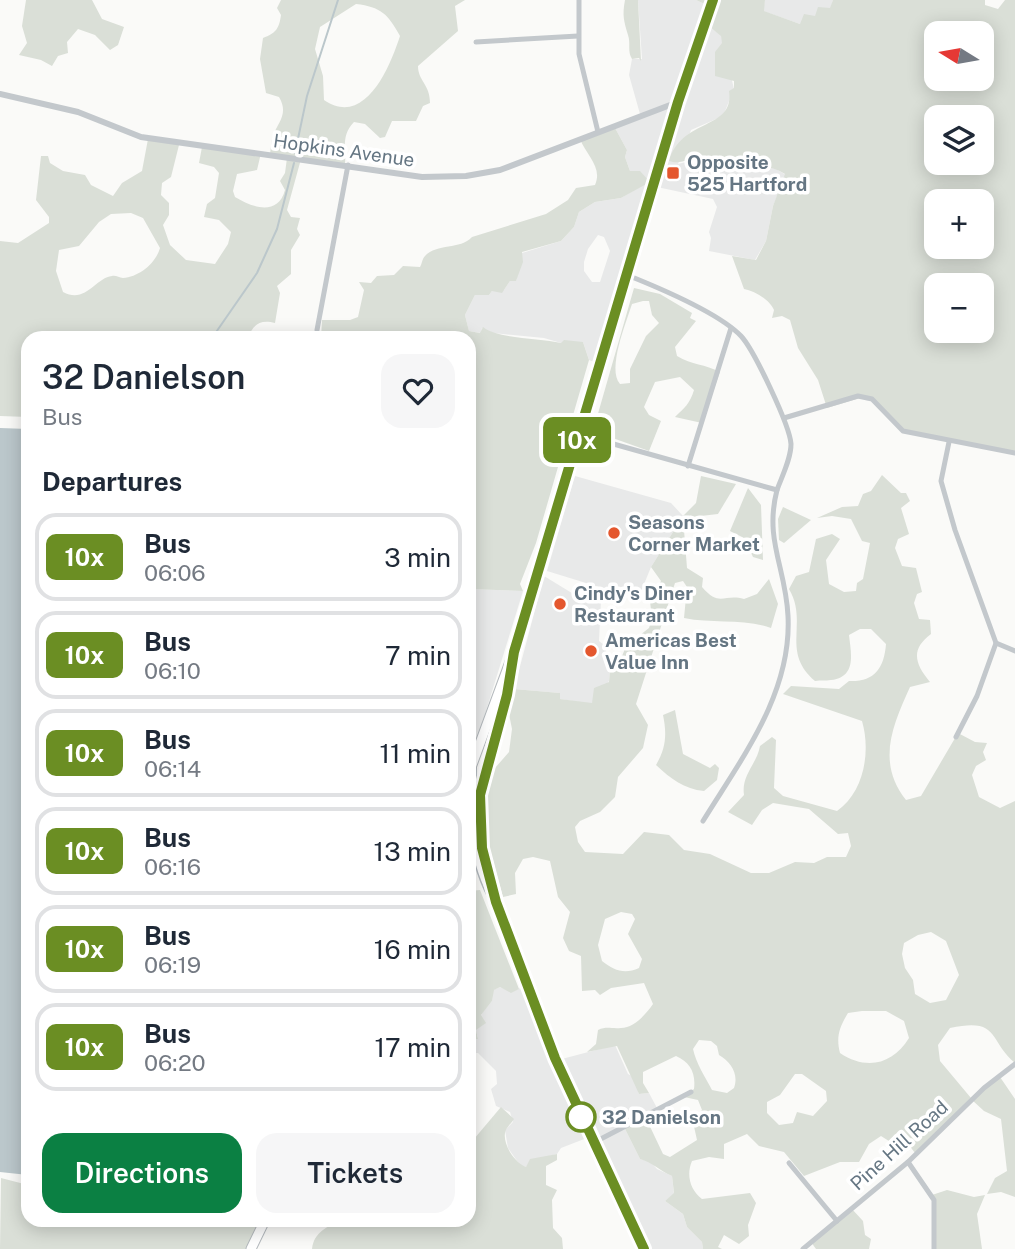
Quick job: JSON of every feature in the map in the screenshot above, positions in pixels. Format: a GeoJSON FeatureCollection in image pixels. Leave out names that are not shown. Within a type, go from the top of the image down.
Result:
{"type":"FeatureCollection","features":[{"type":"Feature","properties":{"kind":"highway"},"geometry":{"type":"LineString","coordinates":[[476,756],[514,652],[678,102],[713,0]]}},
{"type":"Feature","properties":{"kind":"highway"},"geometry":{"type":"LineString","coordinates":[[476,801],[480,795],[507,695],[514,652]]}},
{"type":"Feature","properties":{"kind":"highway"},"geometry":{"type":"LineString","coordinates":[[251,1249],[262,1227]]}},
{"type":"Feature","properties":{"kind":"main road"},"geometry":{"type":"LineString","coordinates":[[480,795],[482,848],[496,902],[555,1058],[644,1249]]}},
{"type":"Feature","properties":{"kind":"main road"},"geometry":{"type":"LineString","coordinates":[[476,856],[485,884],[496,902]]}},
{"type":"Feature","properties":{"kind":"street"},"geometry":{"type":"LineString","coordinates":[[579,0],[578,36],[582,69],[598,132]]}},
{"type":"Feature","properties":{"kind":"street"},"geometry":{"type":"LineString","coordinates":[[476,42],[578,36]]}},
{"type":"Feature","properties":{"kind":"street","name":"Hopkins Avenue"},"geometry":{"type":"LineString","coordinates":[[0,94],[78,112],[141,137],[422,177],[466,177],[500,170],[678,102]]}},
{"type":"Feature","properties":{"kind":"street"},"geometry":{"type":"LineString","coordinates":[[317,330],[348,165]]}},
{"type":"Feature","properties":{"kind":"street"},"geometry":{"type":"LineString","coordinates":[[626,275],[652,285],[731,328],[750,350],[784,418],[790,444],[770,514],[771,531],[786,585],[788,619],[777,693],[756,734],[703,821]]}},
{"type":"Feature","properties":{"kind":"street"},"geometry":{"type":"LineString","coordinates":[[688,466],[731,328]]}},
{"type":"Feature","properties":{"kind":"street"},"geometry":{"type":"LineString","coordinates":[[784,418],[858,396],[872,398],[903,431],[1015,453]]}},
{"type":"Feature","properties":{"kind":"street"},"geometry":{"type":"LineString","coordinates":[[578,434],[777,490]]}},
{"type":"Feature","properties":{"kind":"street"},"geometry":{"type":"LineString","coordinates":[[950,442],[942,481],[944,494],[996,643],[976,696],[956,737]]}},
{"type":"Feature","properties":{"kind":"street"},"geometry":{"type":"LineString","coordinates":[[996,643],[1015,652]]}},
{"type":"Feature","properties":{"kind":"street","name":"Pine Hill Road"},"geometry":{"type":"LineString","coordinates":[[803,1249],[908,1162],[984,1088],[1015,1064]]}},
{"type":"Feature","properties":{"kind":"street"},"geometry":{"type":"LineString","coordinates":[[593,1143],[691,1092]]}},
{"type":"Feature","properties":{"kind":"street"},"geometry":{"type":"LineString","coordinates":[[908,1162],[934,1200],[934,1249]]}},
{"type":"Feature","properties":{"kind":"street"},"geometry":{"type":"LineString","coordinates":[[789,1163],[838,1221]]}},
{"type":"Feature","properties":{"kind":"shaded area"},"geometry":{"type":"Polygon","coordinates":[[[26,0],[92,0],[102,19],[124,27],[118,45],[110,50],[95,35],[78,29],[67,42],[68,53],[58,56],[52,66],[41,60],[19,55],[27,43],[22,26],[26,0]]]}},
{"type":"Feature","properties":{"kind":"shaded area"},"geometry":{"type":"Polygon","coordinates":[[[281,0],[465,0],[455,6],[458,31],[418,66],[430,103],[423,106],[416,121],[392,121],[385,137],[380,138],[365,124],[354,122],[347,132],[345,164],[301,159],[287,210],[291,217],[300,218],[297,229],[300,235],[291,250],[291,274],[277,286],[280,293],[275,323],[258,324],[251,331],[21,331],[21,417],[0,416],[0,241],[18,243],[49,223],[49,217],[36,200],[41,156],[48,156],[50,163],[63,171],[85,175],[91,185],[113,196],[122,183],[142,171],[148,139],[179,145],[171,177],[162,183],[161,195],[169,203],[169,215],[163,225],[170,245],[186,260],[215,264],[228,244],[231,232],[219,220],[204,217],[207,204],[215,198],[219,173],[214,167],[199,163],[202,147],[261,153],[257,170],[237,174],[233,191],[235,197],[242,201],[271,207],[282,198],[285,190],[280,181],[285,173],[287,158],[270,154],[272,138],[282,118],[283,108],[279,97],[266,93],[260,59],[263,38],[276,30],[281,15],[277,8],[281,0]],[[356,4],[320,27],[315,49],[323,76],[324,100],[339,107],[352,106],[374,90],[390,63],[400,36],[392,22],[372,7],[356,4]],[[131,213],[111,214],[99,222],[79,246],[59,250],[56,271],[63,292],[78,295],[106,278],[129,277],[151,264],[160,248],[143,218],[131,213]]]}},
{"type":"Feature","properties":{"kind":"shaded area"},"geometry":{"type":"Polygon","coordinates":[[[625,0],[638,0],[641,61],[639,58],[632,59],[630,53],[624,18],[625,0]]]}},
{"type":"Feature","properties":{"kind":"shaded area"},"geometry":{"type":"Polygon","coordinates":[[[638,0],[696,0],[710,6],[711,28],[721,35],[734,89],[723,116],[691,130],[678,164],[694,160],[741,167],[752,162],[773,167],[786,175],[773,206],[766,241],[755,260],[709,251],[709,232],[717,207],[713,199],[657,187],[602,365],[589,360],[583,342],[561,343],[544,338],[493,333],[482,328],[481,333],[469,331],[465,315],[475,295],[489,295],[492,291],[504,290],[510,281],[516,281],[522,253],[561,241],[574,227],[579,212],[595,202],[621,198],[649,181],[630,171],[625,157],[627,150],[614,126],[640,114],[629,75],[632,59],[642,59],[638,0]],[[598,235],[588,249],[584,271],[592,282],[600,282],[610,251],[604,237],[598,235]]]}},
{"type":"Feature","properties":{"kind":"shaded area"},"geometry":{"type":"Polygon","coordinates":[[[696,0],[765,0],[764,11],[800,24],[804,14],[815,16],[818,7],[830,8],[833,0],[985,0],[985,5],[998,9],[1005,0],[1015,0],[1015,452],[903,430],[873,400],[860,398],[827,408],[818,380],[798,348],[790,320],[782,316],[772,318],[774,310],[766,299],[744,289],[732,256],[756,260],[766,241],[773,206],[785,174],[760,166],[717,165],[690,160],[669,161],[675,147],[684,137],[724,112],[729,103],[729,91],[734,88],[734,81],[715,76],[715,52],[722,43],[721,36],[705,23],[709,6],[696,0]]]}},
{"type":"Feature","properties":{"kind":"shaded area"},"geometry":{"type":"Polygon","coordinates":[[[765,0],[833,0],[831,8],[800,24],[763,11],[765,0]]]}},
{"type":"Feature","properties":{"kind":"shaded area"},"geometry":{"type":"Polygon","coordinates":[[[614,126],[627,150],[625,157],[630,171],[640,171],[650,182],[621,198],[595,202],[579,212],[574,227],[561,241],[522,252],[523,262],[516,281],[510,281],[502,293],[492,291],[489,295],[475,295],[465,315],[469,331],[321,331],[322,320],[350,320],[358,317],[364,290],[359,282],[371,283],[377,276],[394,275],[403,266],[420,267],[424,257],[436,249],[461,244],[472,237],[546,214],[568,200],[576,188],[595,185],[597,172],[580,139],[614,126]]]}},
{"type":"Feature","properties":{"kind":"shaded area"},"geometry":{"type":"Polygon","coordinates":[[[634,288],[660,294],[692,313],[690,318],[696,321],[675,347],[677,356],[720,372],[702,423],[675,417],[689,402],[694,390],[680,377],[655,382],[644,407],[649,415],[661,421],[649,451],[593,431],[634,288]],[[649,301],[632,304],[617,357],[617,377],[620,384],[630,383],[630,369],[646,336],[659,323],[652,315],[649,301]]]}},
{"type":"Feature","properties":{"kind":"shaded area"},"geometry":{"type":"Polygon","coordinates":[[[483,327],[509,336],[561,343],[564,340],[583,342],[589,360],[536,543],[520,584],[523,591],[476,589],[476,332],[480,333],[483,327]]]}},
{"type":"Feature","properties":{"kind":"shaded area"},"geometry":{"type":"Polygon","coordinates":[[[0,428],[21,429],[21,1174],[0,1172],[0,428]]]}},
{"type":"Feature","properties":{"kind":"shaded area"},"geometry":{"type":"Polygon","coordinates":[[[882,475],[901,493],[906,493],[910,501],[901,508],[909,534],[898,539],[895,548],[902,566],[916,568],[922,592],[917,594],[914,603],[919,619],[930,620],[931,634],[920,645],[917,656],[921,669],[930,682],[910,687],[893,729],[890,744],[892,772],[897,786],[906,800],[921,796],[958,733],[975,742],[987,743],[983,752],[986,760],[976,766],[972,775],[979,797],[1000,808],[1015,801],[1015,1063],[991,1033],[977,1026],[950,1028],[938,1045],[940,1061],[971,1098],[1000,1077],[1015,1099],[1015,1197],[1001,1192],[987,1194],[995,1178],[1007,1171],[1001,1119],[984,1111],[972,1100],[915,1153],[906,1141],[892,1143],[881,1136],[869,1144],[859,1162],[840,1162],[804,1176],[784,1152],[759,1146],[747,1134],[724,1144],[724,1159],[709,1157],[692,1161],[690,1182],[702,1199],[750,1193],[756,1203],[748,1225],[749,1236],[739,1244],[724,1235],[718,1247],[722,1249],[703,1249],[702,1242],[687,1227],[683,1214],[665,1201],[674,1193],[672,1176],[640,1159],[624,1127],[645,1116],[663,1154],[670,1157],[697,1140],[693,1122],[702,1110],[698,1100],[684,1097],[694,1089],[691,1069],[685,1061],[676,1056],[643,1072],[643,1083],[649,1093],[639,1094],[617,1046],[587,1052],[596,1044],[598,1030],[631,1026],[653,1004],[644,983],[611,988],[600,995],[595,990],[582,991],[581,956],[569,951],[563,938],[570,912],[558,897],[550,861],[533,857],[523,859],[515,873],[516,894],[503,897],[484,828],[488,776],[509,752],[512,729],[508,709],[514,689],[560,693],[560,699],[592,703],[594,688],[609,682],[610,669],[619,664],[626,646],[649,628],[652,619],[650,601],[661,581],[651,567],[683,516],[696,503],[701,476],[736,484],[718,514],[692,517],[684,530],[687,568],[703,578],[702,587],[718,598],[744,599],[757,594],[769,579],[778,604],[771,628],[750,623],[684,618],[687,587],[683,581],[675,583],[636,704],[648,725],[643,748],[618,777],[615,797],[600,812],[580,821],[575,827],[578,842],[585,852],[623,854],[644,832],[669,835],[684,850],[710,854],[751,873],[769,873],[795,862],[814,863],[827,857],[846,857],[851,846],[848,833],[838,834],[809,809],[773,803],[762,810],[752,825],[728,812],[744,795],[745,781],[760,746],[772,737],[776,740],[774,788],[783,796],[837,811],[854,793],[859,782],[866,745],[862,721],[783,694],[791,686],[839,689],[849,681],[871,676],[880,667],[886,644],[871,629],[860,629],[849,635],[850,663],[845,674],[831,680],[815,681],[799,659],[797,614],[789,589],[796,576],[809,572],[816,539],[832,534],[840,539],[826,560],[829,584],[844,592],[856,591],[857,583],[863,579],[870,543],[862,541],[851,519],[832,516],[817,518],[842,507],[858,506],[863,494],[871,491],[882,475]],[[621,912],[605,919],[598,945],[602,961],[619,970],[639,968],[642,959],[628,934],[635,919],[632,914],[621,912]],[[931,932],[918,935],[904,943],[902,954],[905,968],[913,980],[915,994],[930,1003],[946,1000],[959,975],[946,941],[931,932]],[[886,1011],[848,1013],[840,1028],[838,1042],[840,1053],[850,1059],[879,1062],[895,1054],[909,1038],[904,1021],[886,1011]],[[699,1040],[693,1049],[712,1090],[727,1093],[734,1088],[733,1069],[719,1055],[717,1046],[711,1041],[699,1040]],[[795,1074],[780,1095],[767,1102],[767,1113],[779,1125],[793,1123],[797,1112],[813,1116],[827,1101],[826,1091],[802,1074],[795,1074]]]}},
{"type":"Feature","properties":{"kind":"shaded area"},"geometry":{"type":"Polygon","coordinates":[[[575,476],[671,503],[683,516],[651,567],[638,599],[547,571],[575,476]]]}},
{"type":"Feature","properties":{"kind":"shaded area"},"geometry":{"type":"Polygon","coordinates":[[[748,488],[761,505],[763,560],[753,557],[744,538],[730,531],[748,488]]]}},
{"type":"Feature","properties":{"kind":"shaded area"},"geometry":{"type":"Polygon","coordinates":[[[783,507],[811,520],[784,543],[779,540],[778,519],[783,507]]]}},
{"type":"Feature","properties":{"kind":"shaded area"},"geometry":{"type":"Polygon","coordinates":[[[544,576],[580,598],[601,600],[599,641],[605,646],[610,669],[609,681],[591,704],[560,699],[560,693],[514,689],[544,576]]]}},
{"type":"Feature","properties":{"kind":"shaded area"},"geometry":{"type":"Polygon","coordinates":[[[476,589],[523,591],[476,744],[476,589]]]}},
{"type":"Feature","properties":{"kind":"shaded area"},"geometry":{"type":"Polygon","coordinates":[[[675,710],[683,754],[710,768],[715,764],[719,768],[717,780],[704,791],[678,782],[656,765],[665,741],[663,715],[675,710]]]}},
{"type":"Feature","properties":{"kind":"shaded area"},"geometry":{"type":"Polygon","coordinates":[[[476,890],[480,890],[519,989],[511,993],[500,987],[494,990],[492,1001],[481,1015],[486,1023],[476,1030],[476,890]]]}},
{"type":"Feature","properties":{"kind":"shaded area"},"geometry":{"type":"Polygon","coordinates":[[[528,985],[558,1060],[615,1045],[628,1074],[634,1077],[639,1094],[649,1093],[657,1108],[624,1127],[640,1159],[650,1161],[657,1169],[672,1176],[674,1194],[665,1201],[683,1214],[687,1227],[702,1242],[703,1249],[647,1249],[592,1136],[561,1148],[557,1154],[534,1160],[526,1167],[520,1165],[508,1148],[505,1130],[513,1122],[510,1112],[496,1106],[491,1089],[497,1084],[496,1071],[476,1053],[476,1030],[482,1013],[492,1001],[493,990],[500,987],[511,992],[528,985]]]}},
{"type":"Feature","properties":{"kind":"shaded area"},"geometry":{"type":"Polygon","coordinates":[[[501,1107],[514,1119],[506,1129],[505,1138],[508,1148],[518,1162],[526,1167],[530,1159],[557,1154],[557,1160],[546,1166],[546,1185],[557,1190],[552,1200],[553,1228],[562,1238],[563,1249],[312,1249],[315,1238],[328,1227],[476,1227],[476,1137],[501,1107]]]}},
{"type":"Feature","properties":{"kind":"shaded area"},"geometry":{"type":"Polygon","coordinates":[[[1,1178],[21,1183],[21,1227],[264,1227],[253,1249],[0,1249],[1,1178]]]}},
{"type":"Feature","properties":{"kind":"shaded area"},"geometry":{"type":"Polygon","coordinates":[[[947,1190],[974,1197],[985,1195],[977,1214],[982,1249],[933,1249],[932,1195],[947,1190]]]}},
{"type":"Feature","properties":{"kind":"shaded area"},"geometry":{"type":"Polygon","coordinates":[[[851,1208],[863,1221],[865,1235],[871,1239],[869,1249],[816,1249],[811,1242],[851,1208]]]}},
{"type":"Feature","properties":{"kind":"waterway"},"geometry":{"type":"LineString","coordinates":[[295,153],[307,96],[338,0]]}},
{"type":"Feature","properties":{"kind":"waterway"},"geometry":{"type":"LineString","coordinates":[[217,331],[257,273],[277,229],[294,163]]}},
{"type":"Feature","properties":{"kind":"bus line","name":"10x"},"geometry":{"type":"LineString","coordinates":[[644,1249],[569,1092],[496,902],[482,848],[480,795],[507,695],[514,652],[559,497],[678,102],[713,0]]}},
{"type":"Feature","properties":{"kind":"place","name":"Opposite 525 Hartford"},"geometry":{"type":"Point","coordinates":[673,173]}},
{"type":"Feature","properties":{"kind":"place","name":"Seasons Corner Market"},"geometry":{"type":"Point","coordinates":[614,533]}},
{"type":"Feature","properties":{"kind":"place","name":"Cindy's Diner Restaurant"},"geometry":{"type":"Point","coordinates":[560,604]}},
{"type":"Feature","properties":{"kind":"place","name":"Americas Best Value Inn"},"geometry":{"type":"Point","coordinates":[591,651]}},
{"type":"Feature","properties":{"kind":"place","name":"32 Danielson"},"geometry":{"type":"Point","coordinates":[581,1117]}}]}
